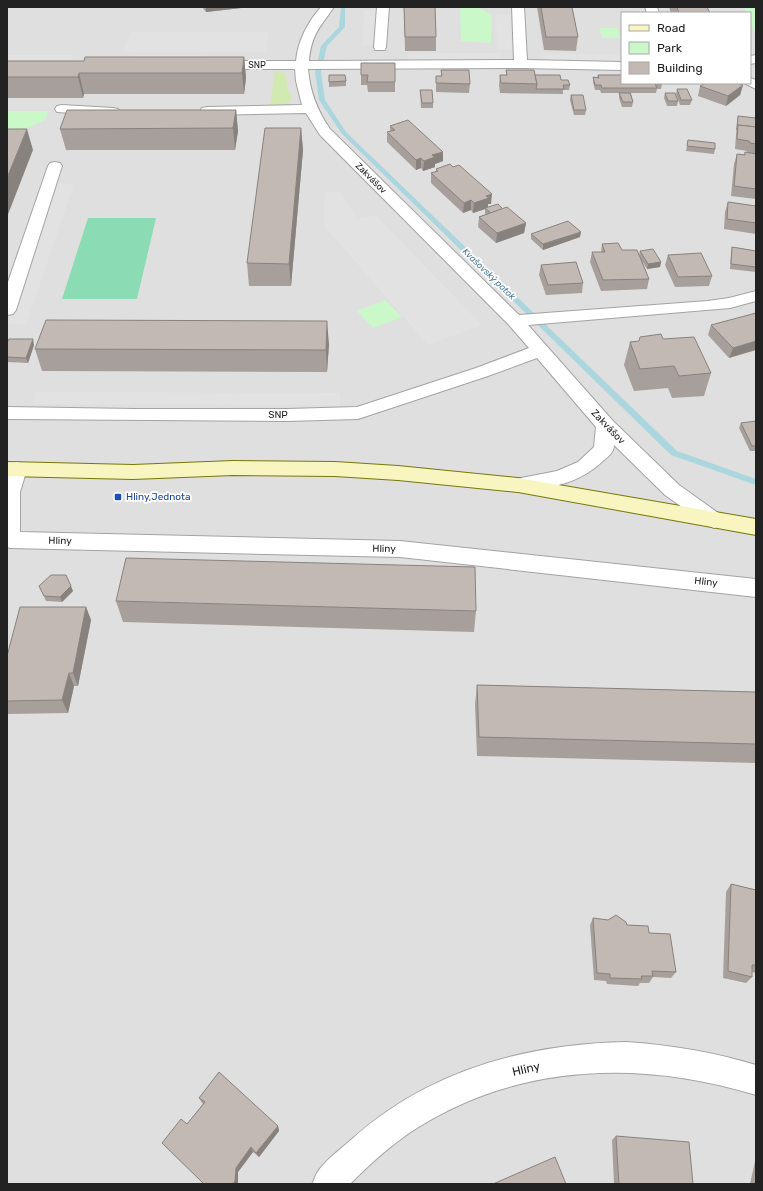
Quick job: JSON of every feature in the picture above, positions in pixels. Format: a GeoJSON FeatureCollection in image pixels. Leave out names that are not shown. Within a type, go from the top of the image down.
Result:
{"type":"FeatureCollection","features":[{"type":"Feature","properties":{"kind":"main road"},"geometry":{"type":"LineString","coordinates":[[12,469],[132,472],[234,468],[335,469],[398,473],[518,485],[756,527]]}},
{"type":"Feature","properties":{"kind":"street","name":"Zakvášov"},"geometry":{"type":"LineString","coordinates":[[328,7],[311,29],[303,47],[313,65],[303,88],[310,109],[325,132],[521,321],[539,350],[606,426],[672,490],[714,520]]}},
{"type":"Feature","properties":{"kind":"street"},"geometry":{"type":"LineString","coordinates":[[380,47],[382,7]]}},
{"type":"Feature","properties":{"kind":"street"},"geometry":{"type":"LineString","coordinates":[[518,7],[521,64]]}},
{"type":"Feature","properties":{"kind":"street"},"geometry":{"type":"LineString","coordinates":[[313,65],[521,64],[621,66]]}},
{"type":"Feature","properties":{"kind":"street","name":"SNP"},"geometry":{"type":"LineString","coordinates":[[200,66],[313,65]]}},
{"type":"Feature","properties":{"kind":"street"},"geometry":{"type":"LineString","coordinates":[[62,109],[128,112]]}},
{"type":"Feature","properties":{"kind":"street"},"geometry":{"type":"LineString","coordinates":[[193,111],[310,109]]}},
{"type":"Feature","properties":{"kind":"street"},"geometry":{"type":"LineString","coordinates":[[7,310],[55,166]]}},
{"type":"Feature","properties":{"kind":"street"},"geometry":{"type":"LineString","coordinates":[[521,321],[708,306],[730,303],[756,296]]}},
{"type":"Feature","properties":{"kind":"street","name":"SNP"},"geometry":{"type":"LineString","coordinates":[[7,412],[164,416],[287,416],[358,413],[482,372],[539,350]]}},
{"type":"Feature","properties":{"kind":"street"},"geometry":{"type":"LineString","coordinates":[[518,485],[561,478],[585,467],[604,449],[606,426]]}},
{"type":"Feature","properties":{"kind":"street","name":"Hliny"},"geometry":{"type":"LineString","coordinates":[[12,469],[9,547],[400,549],[756,588]]}},
{"type":"Feature","properties":{"kind":"street","name":"Hliny"},"geometry":{"type":"LineString","coordinates":[[328,1184],[372,1142],[406,1117],[443,1096],[479,1082],[519,1070],[570,1060],[616,1058],[658,1059],[701,1065],[756,1080]]}},
{"type":"Feature","properties":{"kind":"shaded area"},"geometry":{"type":"Polygon","coordinates":[[[7,7],[756,7],[756,1184],[7,1184],[7,7]]]}},
{"type":"Feature","properties":{"kind":"shaded area"},"geometry":{"type":"Polygon","coordinates":[[[382,9],[380,45],[362,46],[364,10],[382,9]]]}},
{"type":"Feature","properties":{"kind":"shaded area"},"geometry":{"type":"Polygon","coordinates":[[[496,14],[510,14],[512,50],[497,50],[496,14]]]}},
{"type":"Feature","properties":{"kind":"shaded area"},"geometry":{"type":"Polygon","coordinates":[[[130,32],[269,32],[266,52],[123,52],[130,32]]]}},
{"type":"Feature","properties":{"kind":"shaded area"},"geometry":{"type":"Polygon","coordinates":[[[408,53],[501,53],[502,61],[408,60],[408,53]]]}},
{"type":"Feature","properties":{"kind":"shaded area"},"geometry":{"type":"Polygon","coordinates":[[[541,53],[621,55],[621,62],[542,60],[541,53]]]}},
{"type":"Feature","properties":{"kind":"shaded area"},"geometry":{"type":"Polygon","coordinates":[[[7,55],[73,55],[71,62],[7,62],[7,55]]]}},
{"type":"Feature","properties":{"kind":"shaded area"},"geometry":{"type":"Polygon","coordinates":[[[134,55],[204,55],[203,62],[132,62],[134,55]]]}},
{"type":"Feature","properties":{"kind":"shaded area"},"geometry":{"type":"Polygon","coordinates":[[[58,183],[74,185],[26,325],[7,323],[58,183]]]}},
{"type":"Feature","properties":{"kind":"shaded area"},"geometry":{"type":"Polygon","coordinates":[[[325,192],[340,192],[358,219],[376,215],[482,325],[428,345],[324,226],[325,192]]]}},
{"type":"Feature","properties":{"kind":"shaded area"},"geometry":{"type":"Polygon","coordinates":[[[36,392],[340,393],[340,405],[33,404],[36,392]]]}},
{"type":"Feature","properties":{"kind":"green space"},"geometry":{"type":"Polygon","coordinates":[[[460,7],[477,7],[492,15],[491,43],[461,41],[460,7]]]}},
{"type":"Feature","properties":{"kind":"green space"},"geometry":{"type":"Polygon","coordinates":[[[744,7],[756,7],[756,35],[751,23],[751,12],[746,12],[744,7]]]}},
{"type":"Feature","properties":{"kind":"green space"},"geometry":{"type":"Polygon","coordinates":[[[599,28],[618,28],[620,38],[602,38],[599,28]]]}},
{"type":"Feature","properties":{"kind":"green space"},"geometry":{"type":"Polygon","coordinates":[[[275,70],[286,74],[287,86],[292,99],[287,104],[270,105],[275,70]]]}},
{"type":"Feature","properties":{"kind":"green space"},"geometry":{"type":"Polygon","coordinates":[[[7,111],[48,111],[45,120],[7,137],[7,111]]]}},
{"type":"Feature","properties":{"kind":"green space"},"geometry":{"type":"Polygon","coordinates":[[[88,218],[156,218],[137,299],[62,299],[88,218]]]}},
{"type":"Feature","properties":{"kind":"green space"},"geometry":{"type":"Polygon","coordinates":[[[385,300],[402,317],[373,328],[357,311],[385,300]]]}},
{"type":"Feature","properties":{"kind":"building"},"geometry":{"type":"Polygon","coordinates":[[[404,7],[435,7],[436,37],[405,37],[404,7]]]}},
{"type":"Feature","properties":{"kind":"building"},"geometry":{"type":"Polygon","coordinates":[[[541,7],[572,7],[578,37],[546,37],[541,7]]]}},
{"type":"Feature","properties":{"kind":"building"},"geometry":{"type":"Polygon","coordinates":[[[677,7],[707,7],[710,12],[679,12],[677,7]]]}},
{"type":"Feature","properties":{"kind":"building"},"geometry":{"type":"Polygon","coordinates":[[[85,57],[244,57],[242,73],[79,73],[78,77],[7,77],[7,61],[84,61],[85,57]]]}},
{"type":"Feature","properties":{"kind":"building"},"geometry":{"type":"Polygon","coordinates":[[[361,63],[395,63],[395,82],[367,82],[368,75],[361,75],[361,63]]]}},
{"type":"Feature","properties":{"kind":"building"},"geometry":{"type":"Polygon","coordinates":[[[441,70],[469,70],[470,84],[436,83],[436,76],[442,76],[441,70]]]}},
{"type":"Feature","properties":{"kind":"building"},"geometry":{"type":"Polygon","coordinates":[[[506,70],[534,70],[537,84],[501,83],[500,75],[507,75],[506,70]]]}},
{"type":"Feature","properties":{"kind":"building"},"geometry":{"type":"Polygon","coordinates":[[[329,75],[345,75],[346,81],[329,82],[329,75]]]}},
{"type":"Feature","properties":{"kind":"building"},"geometry":{"type":"Polygon","coordinates":[[[535,75],[560,75],[561,80],[568,80],[570,85],[563,85],[564,89],[536,89],[537,84],[535,75]]]}},
{"type":"Feature","properties":{"kind":"building"},"geometry":{"type":"Polygon","coordinates":[[[598,75],[621,75],[621,84],[655,84],[657,88],[602,88],[601,85],[595,85],[593,77],[599,78],[598,75]]]}},
{"type":"Feature","properties":{"kind":"building"},"geometry":{"type":"Polygon","coordinates":[[[703,84],[743,85],[728,96],[700,86],[703,84]]]}},
{"type":"Feature","properties":{"kind":"building"},"geometry":{"type":"Polygon","coordinates":[[[677,89],[687,89],[692,100],[681,100],[677,89]]]}},
{"type":"Feature","properties":{"kind":"building"},"geometry":{"type":"Polygon","coordinates":[[[420,90],[432,90],[433,103],[422,103],[420,90]]]}},
{"type":"Feature","properties":{"kind":"building"},"geometry":{"type":"Polygon","coordinates":[[[619,93],[630,93],[633,102],[623,102],[619,93]]]}},
{"type":"Feature","properties":{"kind":"building"},"geometry":{"type":"Polygon","coordinates":[[[665,93],[675,93],[678,101],[668,101],[665,93]]]}},
{"type":"Feature","properties":{"kind":"building"},"geometry":{"type":"Polygon","coordinates":[[[571,95],[583,95],[586,110],[574,110],[571,95]]]}},
{"type":"Feature","properties":{"kind":"building"},"geometry":{"type":"Polygon","coordinates":[[[67,110],[236,110],[233,128],[60,129],[67,110]]]}},
{"type":"Feature","properties":{"kind":"building"},"geometry":{"type":"Polygon","coordinates":[[[738,116],[756,118],[756,127],[738,125],[737,130],[738,116]]]}},
{"type":"Feature","properties":{"kind":"building"},"geometry":{"type":"Polygon","coordinates":[[[408,120],[443,152],[432,155],[435,157],[424,161],[421,158],[416,160],[387,132],[395,130],[390,126],[408,120]]]}},
{"type":"Feature","properties":{"kind":"building"},"geometry":{"type":"Polygon","coordinates":[[[738,125],[756,127],[756,144],[737,139],[738,125]]]}},
{"type":"Feature","properties":{"kind":"building"},"geometry":{"type":"Polygon","coordinates":[[[265,128],[301,128],[289,264],[247,263],[265,128]]]}},
{"type":"Feature","properties":{"kind":"building"},"geometry":{"type":"Polygon","coordinates":[[[7,129],[27,129],[7,178],[7,129]]]}},
{"type":"Feature","properties":{"kind":"building"},"geometry":{"type":"Polygon","coordinates":[[[688,140],[715,143],[715,149],[687,146],[688,140]]]}},
{"type":"Feature","properties":{"kind":"building"},"geometry":{"type":"Polygon","coordinates":[[[745,152],[756,154],[756,189],[734,186],[737,154],[745,155],[745,152]]]}},
{"type":"Feature","properties":{"kind":"building"},"geometry":{"type":"Polygon","coordinates":[[[450,164],[453,167],[459,165],[492,194],[486,196],[489,198],[474,203],[471,200],[464,203],[431,173],[438,171],[436,169],[450,164]]]}},
{"type":"Feature","properties":{"kind":"building"},"geometry":{"type":"Polygon","coordinates":[[[728,202],[756,206],[756,223],[727,219],[728,202]]]}},
{"type":"Feature","properties":{"kind":"building"},"geometry":{"type":"Polygon","coordinates":[[[498,204],[503,209],[491,213],[485,208],[498,204]]]}},
{"type":"Feature","properties":{"kind":"building"},"geometry":{"type":"Polygon","coordinates":[[[507,207],[526,223],[497,233],[479,217],[507,207]]]}},
{"type":"Feature","properties":{"kind":"building"},"geometry":{"type":"Polygon","coordinates":[[[568,221],[581,232],[543,244],[531,234],[568,221]]]}},
{"type":"Feature","properties":{"kind":"building"},"geometry":{"type":"Polygon","coordinates":[[[618,243],[622,250],[637,250],[649,279],[603,280],[592,252],[605,252],[602,244],[618,243]]]}},
{"type":"Feature","properties":{"kind":"building"},"geometry":{"type":"Polygon","coordinates":[[[732,247],[756,251],[756,267],[731,264],[732,247]]]}},
{"type":"Feature","properties":{"kind":"building"},"geometry":{"type":"Polygon","coordinates":[[[653,249],[661,262],[648,264],[640,251],[653,249]]]}},
{"type":"Feature","properties":{"kind":"building"},"geometry":{"type":"Polygon","coordinates":[[[701,253],[712,276],[678,277],[668,255],[701,253]]]}},
{"type":"Feature","properties":{"kind":"building"},"geometry":{"type":"Polygon","coordinates":[[[576,262],[583,283],[548,285],[541,265],[576,262]]]}},
{"type":"Feature","properties":{"kind":"building"},"geometry":{"type":"Polygon","coordinates":[[[756,313],[756,341],[733,348],[711,325],[756,313]]]}},
{"type":"Feature","properties":{"kind":"building"},"geometry":{"type":"Polygon","coordinates":[[[46,320],[327,321],[326,350],[35,349],[46,320]]]}},
{"type":"Feature","properties":{"kind":"building"},"geometry":{"type":"Polygon","coordinates":[[[661,334],[663,339],[694,337],[711,373],[679,376],[674,366],[640,369],[630,342],[639,341],[640,337],[661,334]]]}},
{"type":"Feature","properties":{"kind":"building"},"geometry":{"type":"Polygon","coordinates":[[[9,339],[33,339],[26,358],[7,357],[7,343],[9,339]]]}},
{"type":"Feature","properties":{"kind":"building"},"geometry":{"type":"Polygon","coordinates":[[[756,421],[756,446],[752,446],[741,423],[756,421]]]}},
{"type":"Feature","properties":{"kind":"building"},"geometry":{"type":"Polygon","coordinates":[[[126,558],[475,567],[476,611],[116,601],[126,558]]]}},
{"type":"Feature","properties":{"kind":"building"},"geometry":{"type":"Polygon","coordinates":[[[51,575],[66,575],[71,586],[60,597],[44,596],[39,586],[51,575]]]}},
{"type":"Feature","properties":{"kind":"building"},"geometry":{"type":"Polygon","coordinates":[[[20,607],[86,607],[73,673],[69,673],[62,700],[7,701],[7,656],[20,607]]]}},
{"type":"Feature","properties":{"kind":"building"},"geometry":{"type":"Polygon","coordinates":[[[477,685],[756,692],[756,744],[479,737],[477,685]]]}},
{"type":"Feature","properties":{"kind":"building"},"geometry":{"type":"Polygon","coordinates":[[[731,884],[756,890],[756,965],[752,965],[752,977],[728,971],[731,884]]]}},
{"type":"Feature","properties":{"kind":"building"},"geometry":{"type":"Polygon","coordinates":[[[616,915],[626,922],[627,925],[648,926],[649,933],[670,934],[676,972],[652,971],[653,976],[641,976],[642,979],[610,978],[610,974],[597,973],[593,918],[608,920],[616,915]]]}},
{"type":"Feature","properties":{"kind":"building"},"geometry":{"type":"Polygon","coordinates":[[[219,1072],[278,1126],[256,1153],[251,1147],[236,1168],[235,1181],[233,1184],[204,1184],[162,1143],[181,1119],[187,1124],[205,1102],[199,1098],[219,1072]]]}},
{"type":"Feature","properties":{"kind":"building"},"geometry":{"type":"Polygon","coordinates":[[[616,1136],[689,1142],[693,1184],[619,1184],[616,1136]]]}},
{"type":"Feature","properties":{"kind":"building"},"geometry":{"type":"Polygon","coordinates":[[[555,1157],[566,1184],[493,1184],[555,1157]]]}},
{"type":"Feature","properties":{"kind":"waterway","name":"Kvašovský potok"},"geometry":{"type":"LineString","coordinates":[[343,7],[342,27],[324,46],[318,72],[322,100],[344,133],[674,453],[756,482]]}},
{"type":"Feature","properties":{"kind":"place","name":"Hliny,Jednota"},"geometry":{"type":"Point","coordinates":[118,497]}}]}
